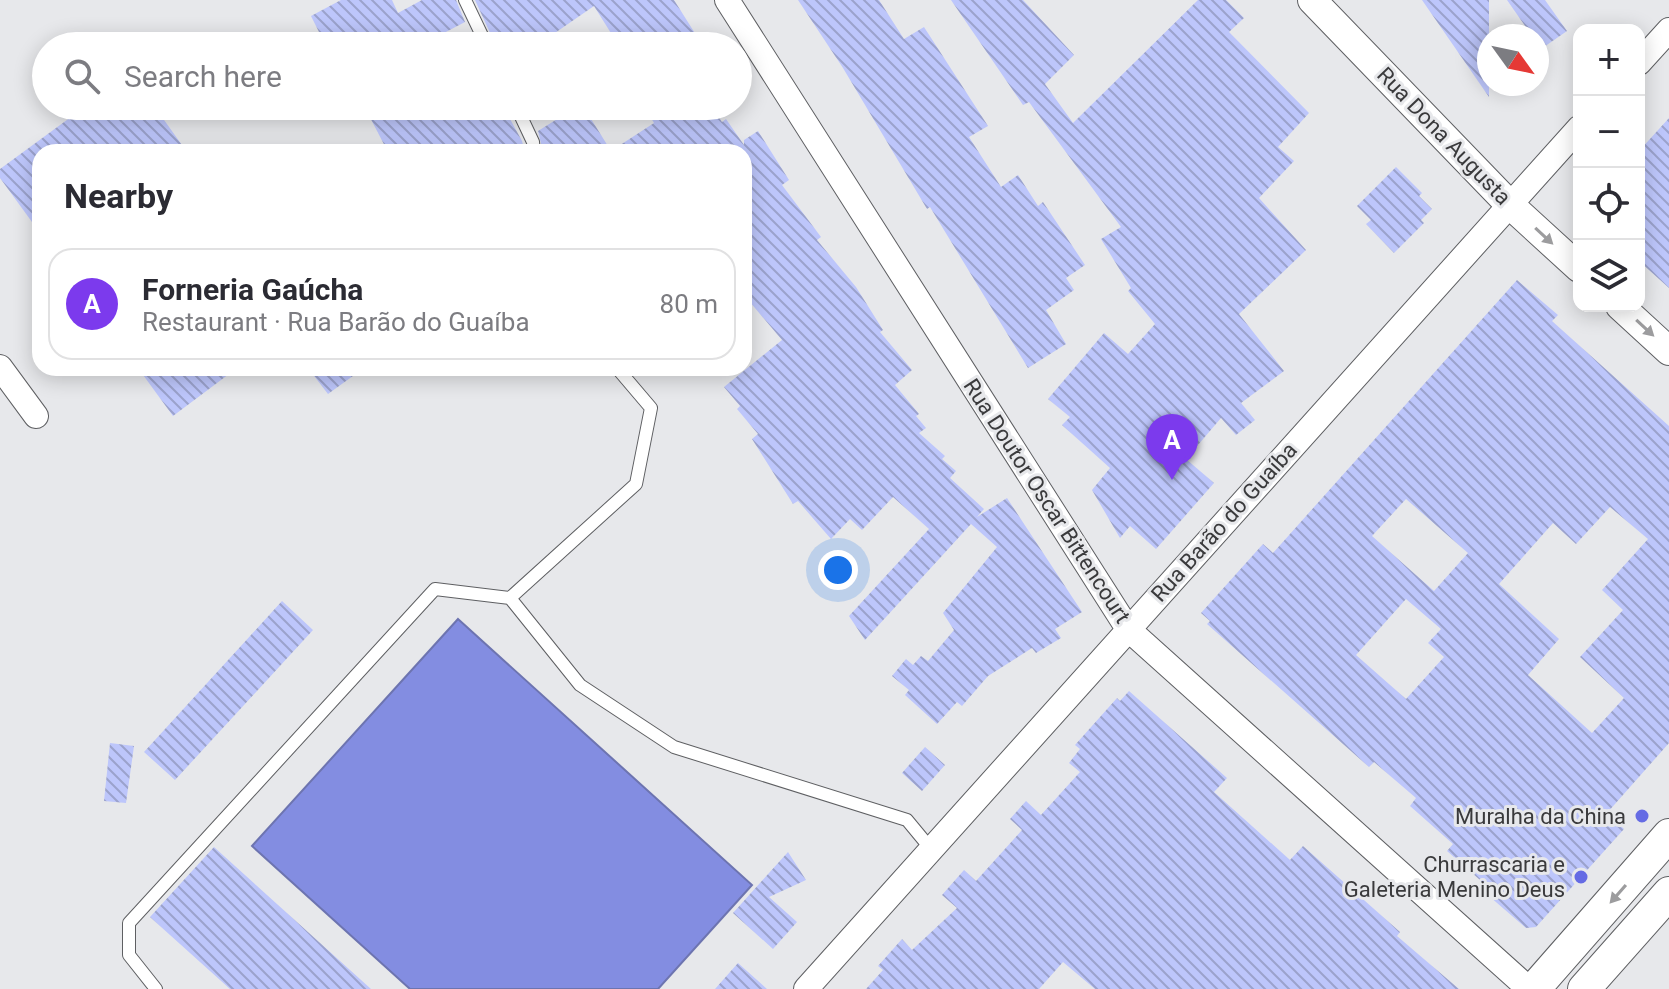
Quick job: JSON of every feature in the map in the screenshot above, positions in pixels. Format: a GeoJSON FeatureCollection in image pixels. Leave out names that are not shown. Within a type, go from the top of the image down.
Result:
{"type":"FeatureCollection","features":[{"type":"Feature","properties":{"kind":"main road"},"geometry":{"type":"LineString","coordinates":[[1531,989],[1669,835]]}},
{"type":"Feature","properties":{"kind":"main road"},"geometry":{"type":"LineString","coordinates":[[1584,989],[1669,893]]}},
{"type":"Feature","properties":{"kind":"street","name":"Rua Doutor Oscar Bittencourt"},"geometry":{"type":"LineString","coordinates":[[727,0],[747,32]]}},
{"type":"Feature","properties":{"kind":"street","name":"Rua Dona Augusta"},"geometry":{"type":"LineString","coordinates":[[1312,0],[1509,204],[1573,263]]}},
{"type":"Feature","properties":{"kind":"street"},"geometry":{"type":"LineString","coordinates":[[1645,56],[1669,30]]}},
{"type":"Feature","properties":{"kind":"street","name":"Rua Doutor Oscar Bittencourt"},"geometry":{"type":"LineString","coordinates":[[752,39],[1128,629],[1531,989]]}},
{"type":"Feature","properties":{"kind":"street","name":"Rua Barão do Guaíba"},"geometry":{"type":"LineString","coordinates":[[806,989],[1573,135]]}},
{"type":"Feature","properties":{"kind":"street"},"geometry":{"type":"LineString","coordinates":[[1627,312],[1669,351]]}},
{"type":"Feature","properties":{"kind":"street"},"geometry":{"type":"LineString","coordinates":[[0,367],[36,416]]}},
{"type":"Feature","properties":{"kind":"lane"},"geometry":{"type":"LineString","coordinates":[[465,0],[480,32]]}},
{"type":"Feature","properties":{"kind":"lane"},"geometry":{"type":"LineString","coordinates":[[523,120],[533,144]]}},
{"type":"Feature","properties":{"kind":"lane"},"geometry":{"type":"LineString","coordinates":[[510,598],[636,484],[651,408],[624,376]]}},
{"type":"Feature","properties":{"kind":"lane"},"geometry":{"type":"LineString","coordinates":[[156,989],[129,955],[129,923],[435,589],[510,598],[580,685],[674,747],[907,820],[931,849]]}},
{"type":"Feature","properties":{"kind":"water"},"geometry":{"type":"Polygon","coordinates":[[[458,619],[752,885],[658,989],[410,989],[252,846],[458,619]]]}},
{"type":"Feature","properties":{"kind":"building"},"geometry":{"type":"Polygon","coordinates":[[[341,0],[392,0],[398,13],[422,0],[456,0],[465,22],[446,32],[319,32],[311,16],[341,0]]]}},
{"type":"Feature","properties":{"kind":"building"},"geometry":{"type":"Polygon","coordinates":[[[475,0],[674,0],[694,32],[610,32],[594,6],[556,32],[490,32],[475,0]]]}},
{"type":"Feature","properties":{"kind":"building"},"geometry":{"type":"Polygon","coordinates":[[[798,0],[879,0],[904,39],[924,27],[988,126],[969,137],[1001,187],[1018,175],[1038,206],[1043,202],[1085,265],[1066,278],[1074,290],[1046,310],[1066,344],[1028,368],[798,0]]]}},
{"type":"Feature","properties":{"kind":"building"},"geometry":{"type":"Polygon","coordinates":[[[951,0],[1023,0],[1074,55],[1045,84],[1073,123],[1198,0],[1226,0],[1244,18],[1229,32],[1309,113],[1278,147],[1294,161],[1259,198],[1306,250],[1239,314],[1284,371],[1241,403],[1255,420],[1236,435],[1221,418],[1186,459],[1214,483],[1156,549],[1130,526],[1120,538],[1092,490],[1110,468],[1062,425],[1070,417],[1048,399],[1104,333],[1128,354],[1155,324],[1128,291],[1131,288],[1101,239],[1121,227],[1029,102],[1023,105],[951,0]]]}},
{"type":"Feature","properties":{"kind":"building"},"geometry":{"type":"Polygon","coordinates":[[[1422,0],[1489,0],[1489,24],[1477,24],[1477,80],[1422,0]]]}},
{"type":"Feature","properties":{"kind":"building"},"geometry":{"type":"Polygon","coordinates":[[[1507,0],[1545,0],[1567,31],[1549,43],[1549,24],[1524,24],[1507,0]]]}},
{"type":"Feature","properties":{"kind":"building"},"geometry":{"type":"Polygon","coordinates":[[[1669,118],[1669,288],[1645,266],[1645,144],[1669,118]]]}},
{"type":"Feature","properties":{"kind":"building"},"geometry":{"type":"Polygon","coordinates":[[[67,120],[164,120],[181,144],[34,144],[67,120]]]}},
{"type":"Feature","properties":{"kind":"building"},"geometry":{"type":"Polygon","coordinates":[[[371,120],[511,120],[523,144],[384,144],[371,120]]]}},
{"type":"Feature","properties":{"kind":"building"},"geometry":{"type":"Polygon","coordinates":[[[556,120],[592,120],[607,144],[541,144],[538,131],[556,120]]]}},
{"type":"Feature","properties":{"kind":"building"},"geometry":{"type":"Polygon","coordinates":[[[652,120],[727,120],[743,144],[622,144],[654,123],[652,120]]]}},
{"type":"Feature","properties":{"kind":"building"},"geometry":{"type":"Polygon","coordinates":[[[758,131],[789,180],[782,185],[821,237],[817,240],[856,287],[883,330],[880,332],[912,370],[895,385],[919,414],[916,416],[926,428],[919,433],[945,456],[942,459],[956,471],[950,478],[984,509],[977,517],[1007,498],[1082,612],[1055,629],[1061,638],[1036,653],[1032,648],[988,676],[962,706],[957,702],[937,724],[905,695],[909,690],[892,676],[906,659],[913,665],[921,656],[928,661],[954,630],[943,613],[997,547],[971,524],[865,640],[849,616],[929,529],[893,497],[862,530],[850,519],[831,539],[798,501],[793,504],[752,439],[758,434],[724,387],[738,376],[752,376],[752,364],[782,340],[752,304],[752,144],[744,144],[744,140],[758,131]]]}},
{"type":"Feature","properties":{"kind":"building"},"geometry":{"type":"Polygon","coordinates":[[[32,146],[32,222],[0,178],[0,169],[32,146]]]}},
{"type":"Feature","properties":{"kind":"building"},"geometry":{"type":"Polygon","coordinates":[[[1396,167],[1422,193],[1419,196],[1432,209],[1421,220],[1424,223],[1394,253],[1366,224],[1371,220],[1357,206],[1396,167]]]}},
{"type":"Feature","properties":{"kind":"building"},"geometry":{"type":"Polygon","coordinates":[[[1517,280],[1558,315],[1552,321],[1669,426],[1669,743],[1607,813],[1624,829],[1536,927],[1526,928],[1482,890],[1480,880],[1447,851],[1453,844],[1410,806],[1416,798],[1374,762],[1369,767],[1207,624],[1210,621],[1201,613],[1263,544],[1273,553],[1517,280]],[[1406,499],[1372,536],[1434,591],[1468,553],[1406,499]],[[1610,507],[1576,544],[1553,523],[1499,584],[1559,639],[1528,675],[1592,733],[1624,698],[1580,657],[1623,610],[1602,590],[1648,539],[1610,507]],[[1406,599],[1356,655],[1406,699],[1444,657],[1428,643],[1441,629],[1406,599]]]}},
{"type":"Feature","properties":{"kind":"building"},"geometry":{"type":"Polygon","coordinates":[[[144,376],[226,376],[173,416],[144,376]]]}},
{"type":"Feature","properties":{"kind":"building"},"geometry":{"type":"Polygon","coordinates":[[[314,376],[353,376],[328,394],[314,376]]]}},
{"type":"Feature","properties":{"kind":"building"},"geometry":{"type":"Polygon","coordinates":[[[282,601],[313,630],[175,780],[144,752],[282,601]]]}},
{"type":"Feature","properties":{"kind":"building"},"geometry":{"type":"Polygon","coordinates":[[[1129,691],[1227,778],[1214,792],[1290,860],[1303,846],[1400,932],[1397,936],[1459,989],[1095,989],[1063,962],[1039,989],[866,989],[883,970],[878,966],[902,939],[912,950],[957,908],[942,895],[964,870],[976,881],[1022,830],[1010,819],[1026,801],[1041,815],[1080,772],[1069,763],[1080,749],[1075,745],[1117,698],[1120,701],[1129,691]]]}},
{"type":"Feature","properties":{"kind":"building"},"geometry":{"type":"Polygon","coordinates":[[[110,743],[134,746],[126,803],[104,801],[110,743]]]}},
{"type":"Feature","properties":{"kind":"building"},"geometry":{"type":"Polygon","coordinates":[[[925,747],[945,765],[922,791],[902,773],[925,747]]]}},
{"type":"Feature","properties":{"kind":"building"},"geometry":{"type":"Polygon","coordinates":[[[214,847],[371,989],[230,989],[150,917],[214,847]]]}},
{"type":"Feature","properties":{"kind":"building"},"geometry":{"type":"Polygon","coordinates":[[[788,852],[806,880],[769,897],[797,922],[773,949],[733,913],[788,852]]]}},
{"type":"Feature","properties":{"kind":"building"},"geometry":{"type":"Polygon","coordinates":[[[738,963],[767,989],[715,989],[738,963]]]}},
{"type":"Feature","properties":{"kind":"place","name":"Forneria Gaúcha"},"geometry":{"type":"Point","coordinates":[1172,480]}},
{"type":"Feature","properties":{"kind":"place","name":"Muralha da China"},"geometry":{"type":"Point","coordinates":[1642,816]}},
{"type":"Feature","properties":{"kind":"place","name":"Churrascaria e Galeteria Menino Deus"},"geometry":{"type":"Point","coordinates":[1581,877]}}]}
